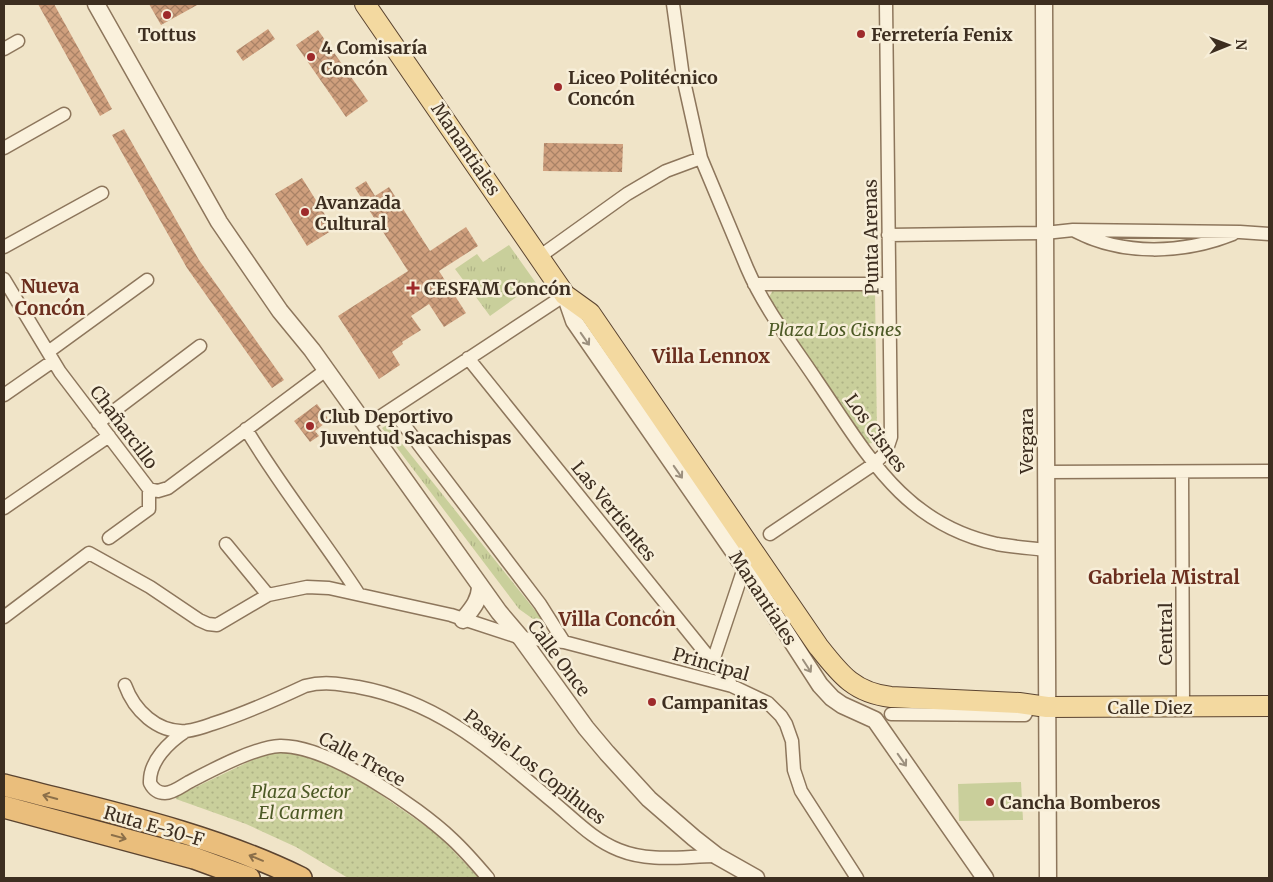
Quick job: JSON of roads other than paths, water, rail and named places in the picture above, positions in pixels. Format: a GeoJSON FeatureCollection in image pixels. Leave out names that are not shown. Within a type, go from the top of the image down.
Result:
{"type":"FeatureCollection","features":[{"type":"Feature","properties":{"kind":"highway","name":"Ruta E-30-F"},"geometry":{"type":"LineString","coordinates":[[4,785],[198,837],[256,858],[300,878]]}},
{"type":"Feature","properties":{"kind":"highway","name":"Ruta E-30-F"},"geometry":{"type":"LineString","coordinates":[[4,807],[194,858],[249,878]]}},
{"type":"Feature","properties":{"kind":"main road","name":"Manantiales"},"geometry":{"type":"LineString","coordinates":[[365,4],[565,295],[590,313],[835,668]]}},
{"type":"Feature","properties":{"kind":"main road","name":"Calle Diez"},"geometry":{"type":"LineString","coordinates":[[835,668],[853,684],[882,696],[1039,706],[1269,706]]}},
{"type":"Feature","properties":{"kind":"street","name":"Calle Once"},"geometry":{"type":"LineString","coordinates":[[96,4],[219,222],[275,304],[326,370],[480,586],[521,638],[586,728],[618,766],[671,819],[717,856],[756,878]]}},
{"type":"Feature","properties":{"kind":"street","name":"Los Cisnes"},"geometry":{"type":"LineString","coordinates":[[673,4],[683,77],[701,158],[728,226],[754,284],[874,464],[900,493],[914,505],[946,525],[962,533],[997,544],[1046,550]]}},
{"type":"Feature","properties":{"kind":"street","name":"Punta Arenas"},"geometry":{"type":"LineString","coordinates":[[770,534],[874,464],[886,452],[891,437],[886,4]]}},
{"type":"Feature","properties":{"kind":"street","name":"Vergara"},"geometry":{"type":"LineString","coordinates":[[1044,4],[1046,550],[1039,706],[1048,878]]}},
{"type":"Feature","properties":{"kind":"street"},"geometry":{"type":"LineString","coordinates":[[4,49],[18,41]]}},
{"type":"Feature","properties":{"kind":"street"},"geometry":{"type":"LineString","coordinates":[[4,148],[64,114]]}},
{"type":"Feature","properties":{"kind":"street"},"geometry":{"type":"LineString","coordinates":[[539,257],[628,194],[666,171],[701,158]]}},
{"type":"Feature","properties":{"kind":"street"},"geometry":{"type":"LineString","coordinates":[[4,247],[102,193]]}},
{"type":"Feature","properties":{"kind":"street"},"geometry":{"type":"LineString","coordinates":[[888,236],[1045,233],[1072,230],[1269,234]]}},
{"type":"Feature","properties":{"kind":"street"},"geometry":{"type":"LineString","coordinates":[[1072,230],[1086,237],[1123,248],[1150,249],[1196,245],[1240,232]]}},
{"type":"Feature","properties":{"kind":"street","name":"Chañarcillo"},"geometry":{"type":"LineString","coordinates":[[4,279],[51,356],[98,423],[149,489],[158,491],[168,488],[326,370]]}},
{"type":"Feature","properties":{"kind":"street"},"geometry":{"type":"LineString","coordinates":[[4,395],[147,280]]}},
{"type":"Feature","properties":{"kind":"street"},"geometry":{"type":"LineString","coordinates":[[754,284],[889,284]]}},
{"type":"Feature","properties":{"kind":"street"},"geometry":{"type":"LineString","coordinates":[[366,426],[565,295]]}},
{"type":"Feature","properties":{"kind":"street","name":"Manantiales"},"geometry":{"type":"LineString","coordinates":[[565,295],[574,321],[744,568],[820,685],[832,698],[842,705],[875,720],[985,878]]}},
{"type":"Feature","properties":{"kind":"street"},"geometry":{"type":"LineString","coordinates":[[98,423],[200,346]]}},
{"type":"Feature","properties":{"kind":"street","name":"Las Vertientes"},"geometry":{"type":"LineString","coordinates":[[468,358],[732,686]]}},
{"type":"Feature","properties":{"kind":"street"},"geometry":{"type":"LineString","coordinates":[[401,421],[540,604],[564,642]]}},
{"type":"Feature","properties":{"kind":"street"},"geometry":{"type":"LineString","coordinates":[[246,429],[283,488],[327,545],[358,593]]}},
{"type":"Feature","properties":{"kind":"street"},"geometry":{"type":"LineString","coordinates":[[4,508],[108,436]]}},
{"type":"Feature","properties":{"kind":"street"},"geometry":{"type":"LineString","coordinates":[[1046,472],[1269,471]]}},
{"type":"Feature","properties":{"kind":"street","name":"Central"},"geometry":{"type":"LineString","coordinates":[[1182,472],[1183,707]]}},
{"type":"Feature","properties":{"kind":"street"},"geometry":{"type":"LineString","coordinates":[[109,538],[149,509],[149,489]]}},
{"type":"Feature","properties":{"kind":"street"},"geometry":{"type":"LineString","coordinates":[[226,544],[268,595]]}},
{"type":"Feature","properties":{"kind":"street","name":"Principal"},"geometry":{"type":"LineString","coordinates":[[4,617],[89,553],[150,587],[208,624],[216,625],[268,595],[307,588],[329,588],[451,615],[521,638],[564,642],[732,686],[768,703],[786,724],[792,741],[794,770],[801,791],[858,878]]}},
{"type":"Feature","properties":{"kind":"street"},"geometry":{"type":"LineString","coordinates":[[713,661],[744,568]]}},
{"type":"Feature","properties":{"kind":"street"},"geometry":{"type":"LineString","coordinates":[[463,620],[480,595],[480,586]]}},
{"type":"Feature","properties":{"kind":"street","name":"Pasaje Los Copihues"},"geometry":{"type":"LineString","coordinates":[[125,685],[132,701],[145,716],[164,727],[186,731],[228,719],[306,686],[336,683],[366,689],[419,706],[463,729],[491,750],[588,832],[610,846],[647,858],[717,856]]}},
{"type":"Feature","properties":{"kind":"street"},"geometry":{"type":"LineString","coordinates":[[891,714],[1025,715],[1039,706]]}},
{"type":"Feature","properties":{"kind":"street","name":"Calle Trece"},"geometry":{"type":"LineString","coordinates":[[186,731],[167,746],[151,773],[152,786],[161,793],[169,793],[255,751],[281,746],[307,749],[320,753],[371,780],[425,815],[453,839],[488,878]]}},
{"type":"Feature","properties":{"kind":"place","name":"Tottus"},"geometry":{"type":"Point","coordinates":[167,15]}},
{"type":"Feature","properties":{"kind":"place","name":"Ferretería Fenix"},"geometry":{"type":"Point","coordinates":[861,34]}},
{"type":"Feature","properties":{"kind":"place","name":"4 Comisaría Concón"},"geometry":{"type":"Point","coordinates":[311,57]}},
{"type":"Feature","properties":{"kind":"place","name":"Liceo Politécnico Concón"},"geometry":{"type":"Point","coordinates":[558,87]}},
{"type":"Feature","properties":{"kind":"place","name":"Avanzada Cultural"},"geometry":{"type":"Point","coordinates":[305,212]}},
{"type":"Feature","properties":{"kind":"place","name":"CESFAM Concón"},"geometry":{"type":"Point","coordinates":[413,288]}},
{"type":"Feature","properties":{"kind":"place","name":"Club Deportivo Juventud Sacachispas"},"geometry":{"type":"Point","coordinates":[310,426]}},
{"type":"Feature","properties":{"kind":"place","name":"Campanitas"},"geometry":{"type":"Point","coordinates":[652,702]}},
{"type":"Feature","properties":{"kind":"place","name":"Cancha Bomberos"},"geometry":{"type":"Point","coordinates":[990,802]}},
{"type":"Feature","properties":{"kind":"district","name":"Nueva Concón"},"geometry":{"type":"Point","coordinates":[50,297]}},
{"type":"Feature","properties":{"kind":"district","name":"Villa Lennox"},"geometry":{"type":"Point","coordinates":[711,356]}},
{"type":"Feature","properties":{"kind":"district","name":"Gabriela Mistral"},"geometry":{"type":"Point","coordinates":[1164,577]}},
{"type":"Feature","properties":{"kind":"district","name":"Villa Concón"},"geometry":{"type":"Point","coordinates":[617,619]}},
{"type":"Feature","properties":{"kind":"park label","name":"Plaza Los Cisnes"},"geometry":{"type":"Point","coordinates":[835,329]}},
{"type":"Feature","properties":{"kind":"park label","name":"Plaza Sector El Carmen"},"geometry":{"type":"Point","coordinates":[301,801]}}]}
